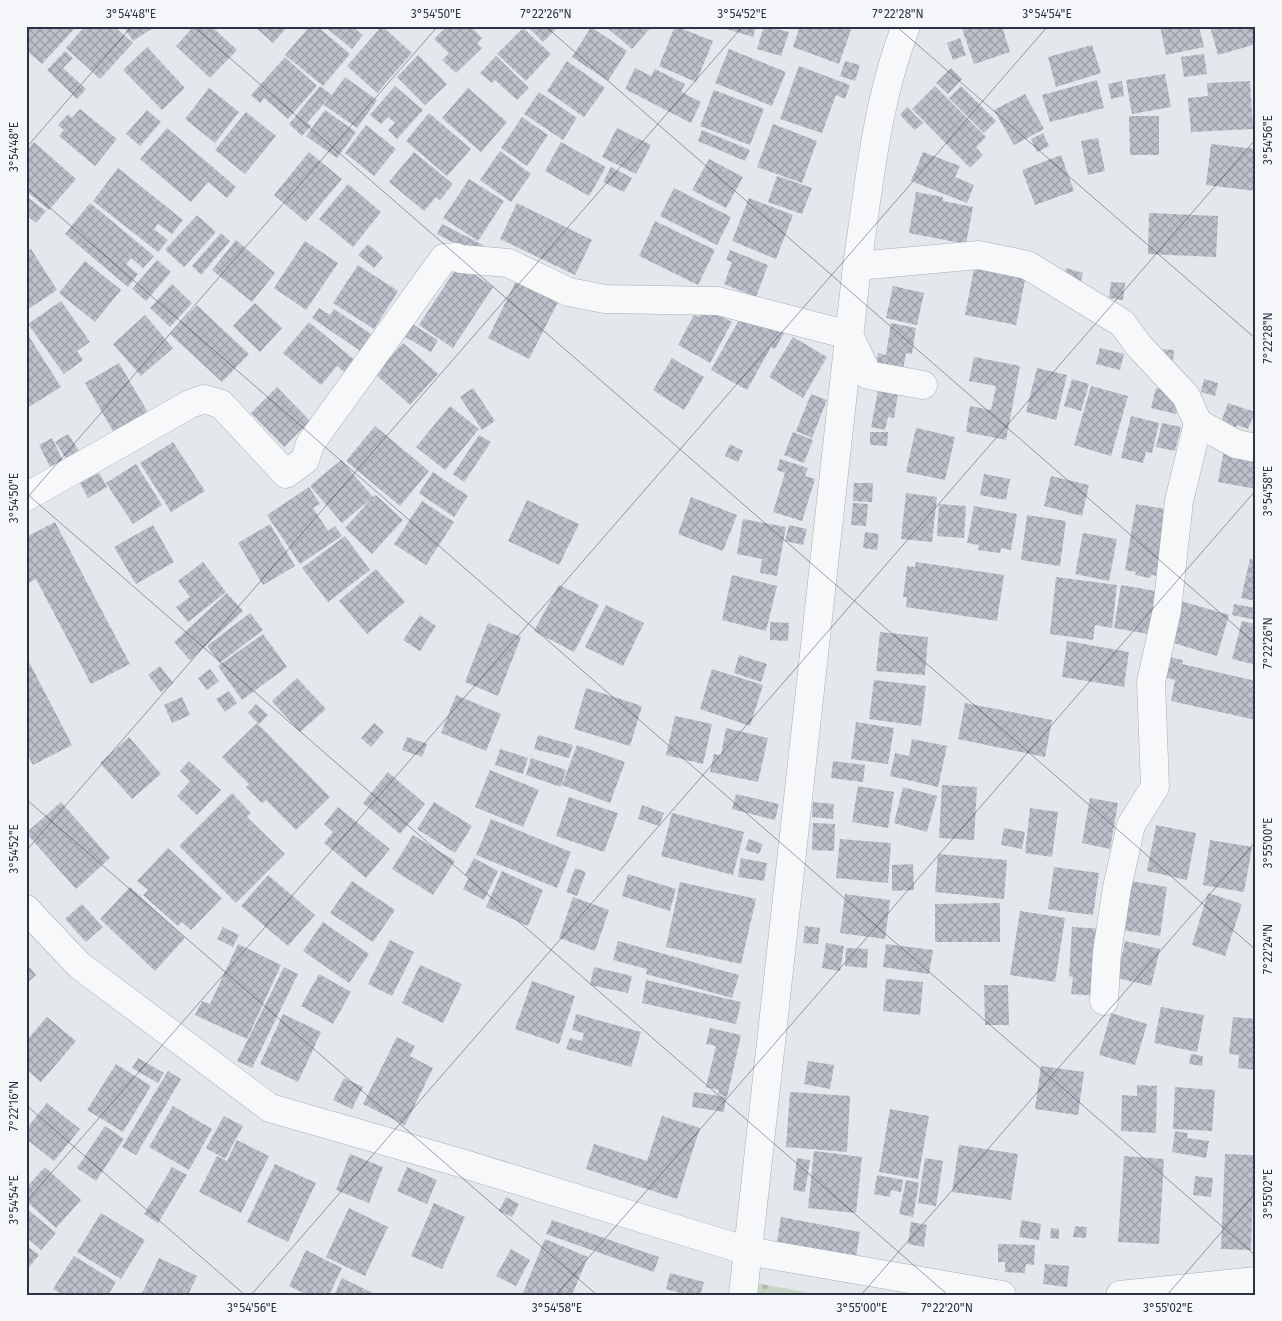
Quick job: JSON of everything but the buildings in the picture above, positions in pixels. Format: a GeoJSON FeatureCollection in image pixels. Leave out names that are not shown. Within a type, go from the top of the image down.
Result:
{"type":"FeatureCollection","features":[{"type":"Feature","properties":{"kind":"street"},"geometry":{"type":"LineString","coordinates":[[742,1295],[857,266],[878,127],[887,82],[906,26]]}},
{"type":"Feature","properties":{"kind":"street"},"geometry":{"type":"LineString","coordinates":[[857,266],[979,255],[1027,265],[1122,323],[1139,346],[1186,396],[1198,423],[1236,444],[1256,448]]}},
{"type":"Feature","properties":{"kind":"street"},"geometry":{"type":"LineString","coordinates":[[26,497],[190,404],[204,398],[221,404],[286,474],[305,460],[310,444],[444,258],[456,256],[461,259],[508,263],[569,292],[605,299],[718,301],[849,335]]}},
{"type":"Feature","properties":{"kind":"street"},"geometry":{"type":"LineString","coordinates":[[849,335],[868,375],[923,385]]}},
{"type":"Feature","properties":{"kind":"street"},"geometry":{"type":"LineString","coordinates":[[1104,1001],[1107,952],[1114,906],[1131,825],[1155,787],[1151,682],[1167,610],[1179,501],[1198,423]]}},
{"type":"Feature","properties":{"kind":"street"},"geometry":{"type":"LineString","coordinates":[[26,910],[79,965],[270,1108],[470,1166],[748,1251],[1002,1295]]}},
{"type":"Feature","properties":{"kind":"street"},"geometry":{"type":"LineString","coordinates":[[1120,1295],[1256,1281]]}},
{"type":"Feature","properties":{"kind":"green space"},"geometry":{"type":"Polygon","coordinates":[[[755,1283],[822,1295],[753,1295],[755,1283]]]}}]}
